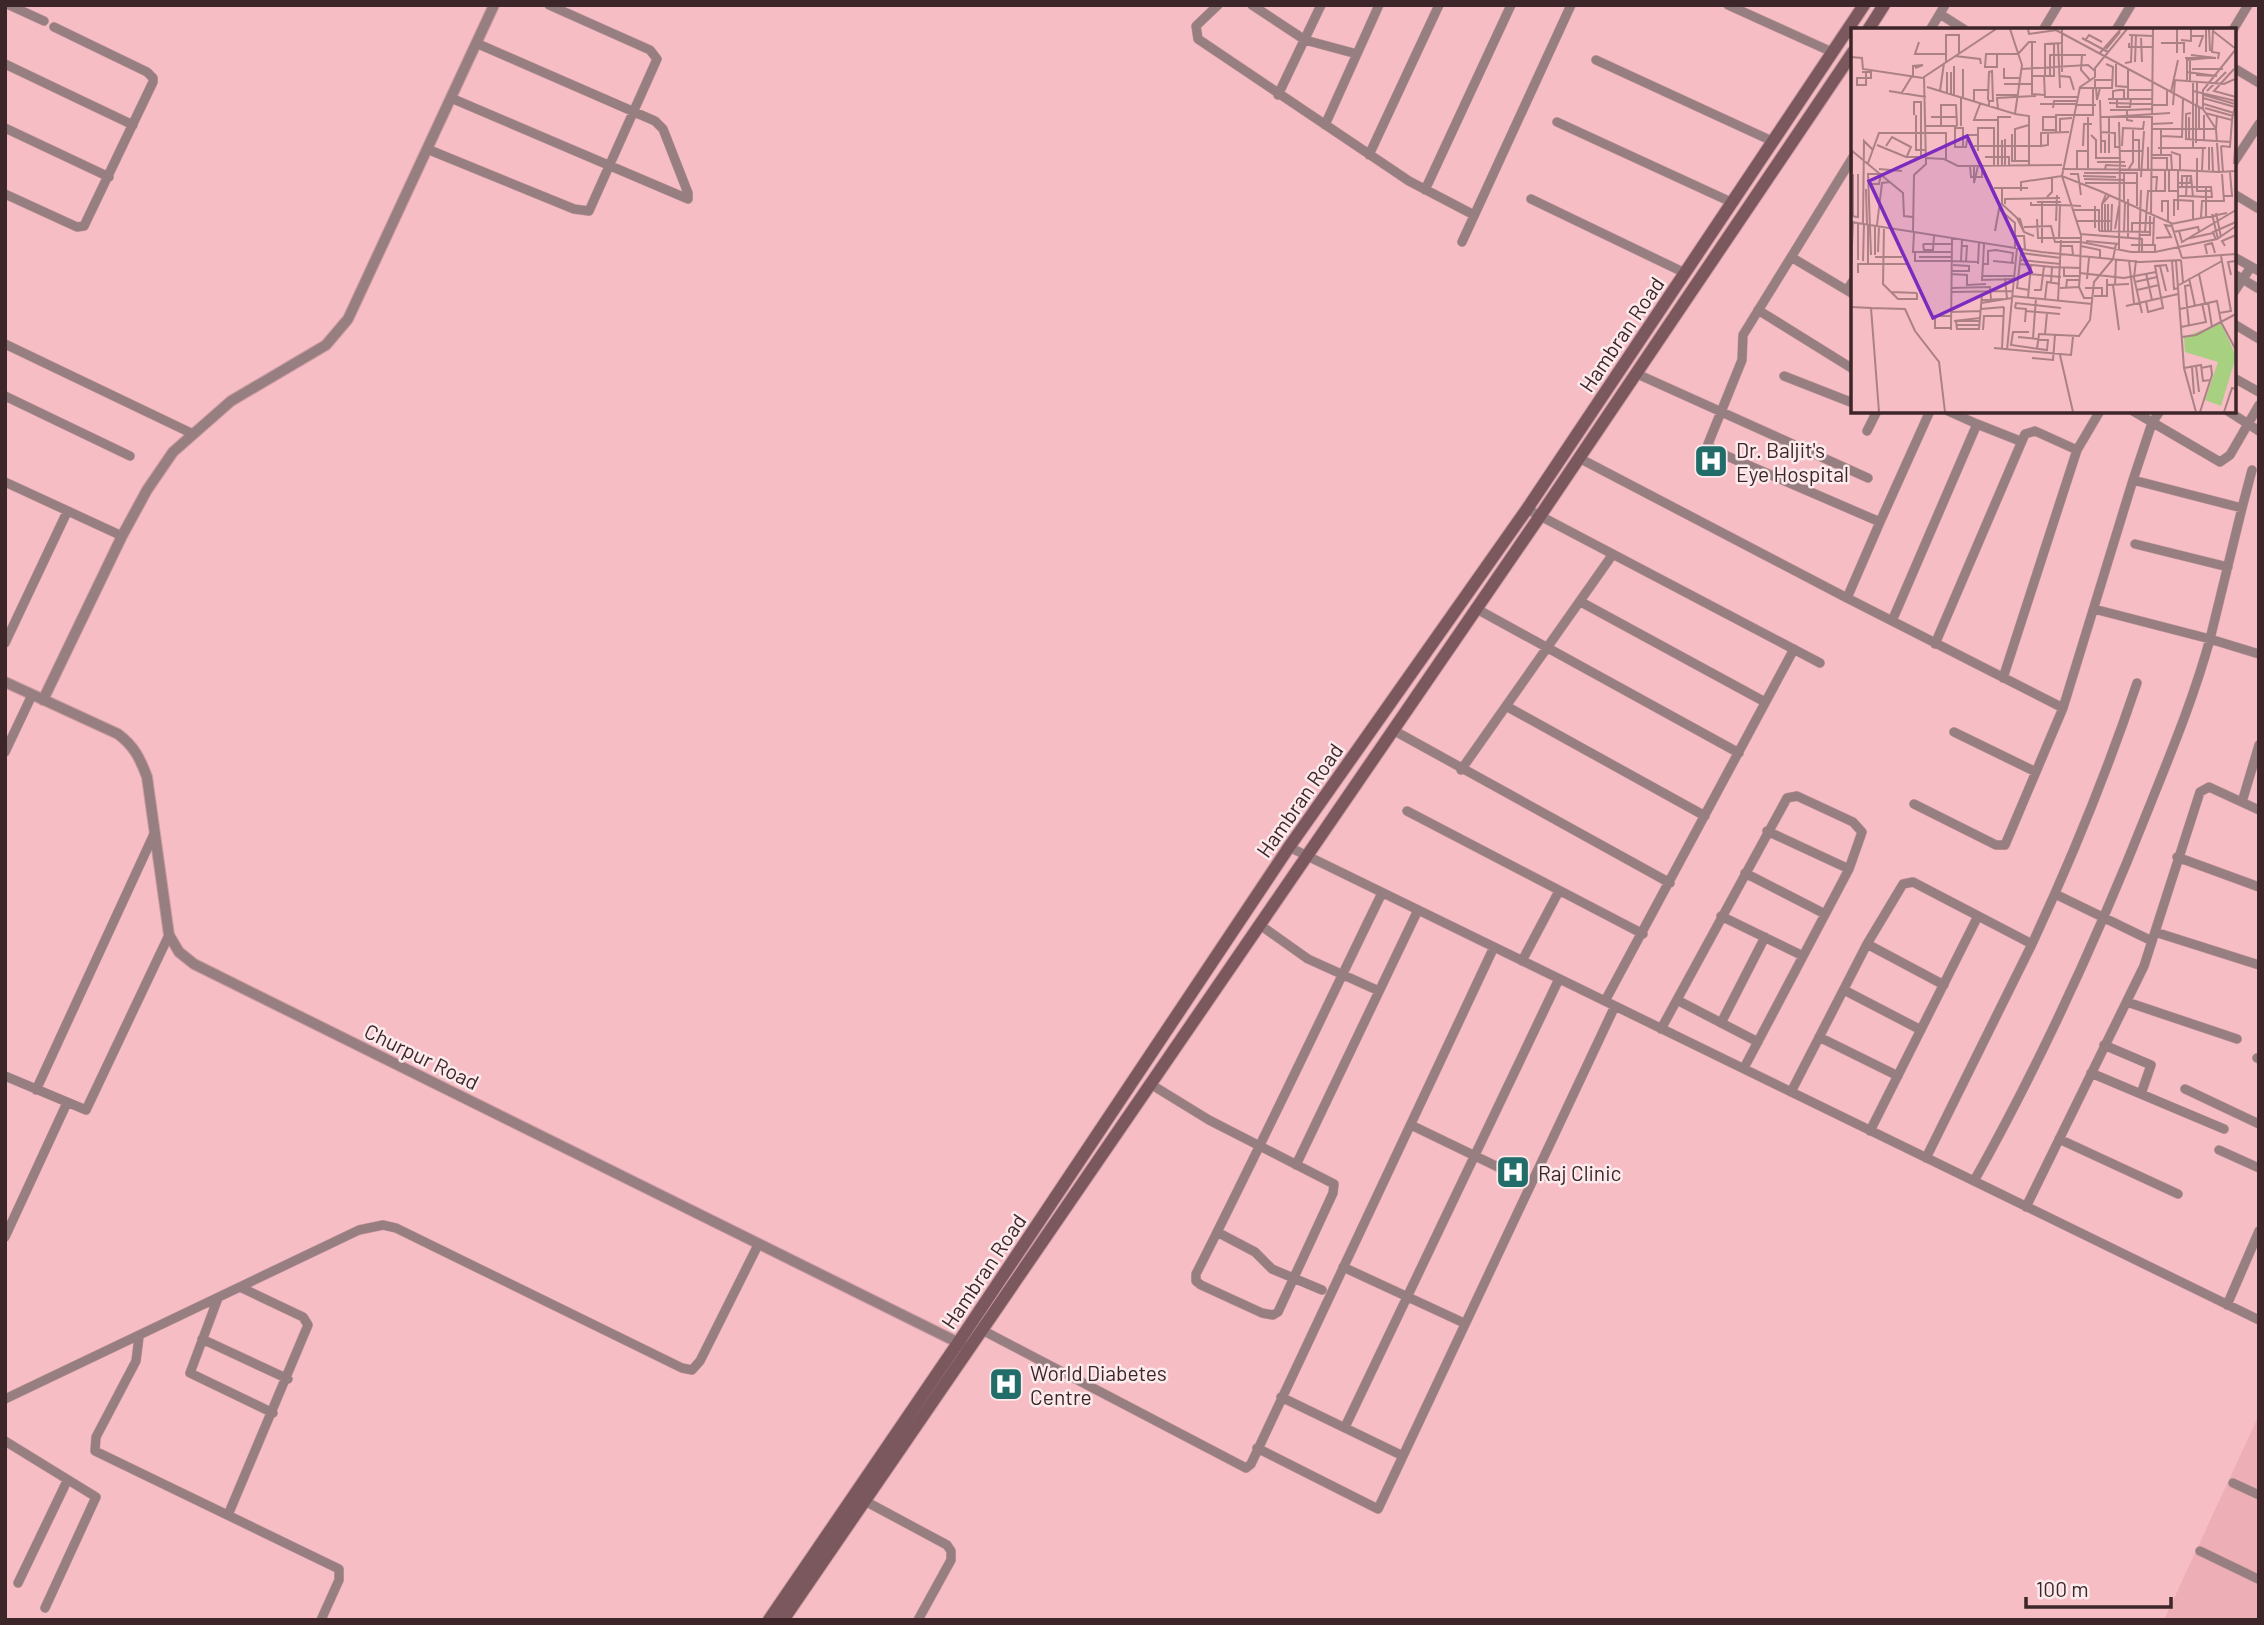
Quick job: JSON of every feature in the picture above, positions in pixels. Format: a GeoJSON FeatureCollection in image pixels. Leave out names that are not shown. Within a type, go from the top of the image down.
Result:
{"type":"FeatureCollection","features":[{"type":"Feature","properties":{"kind":"main road","name":"Hambran Road"},"geometry":{"type":"LineString","coordinates":[[1851,28],[1864,5]]}},
{"type":"Feature","properties":{"kind":"main road"},"geometry":{"type":"LineString","coordinates":[[1870,28],[1884,5]]}},
{"type":"Feature","properties":{"kind":"main road","name":"Hambran Road"},"geometry":{"type":"LineString","coordinates":[[783,1620],[984,1331],[1475,608],[1541,516],[1578,458],[1612,395],[1685,273],[1832,52],[1848,38]]}},
{"type":"Feature","properties":{"kind":"main road","name":"Hambran Road"},"geometry":{"type":"LineString","coordinates":[[769,1620],[958,1343],[1289,847],[1527,509],[1612,395],[1635,373],[1851,55]]}},
{"type":"Feature","properties":{"kind":"street"},"geometry":{"type":"LineString","coordinates":[[9,5],[44,21]]}},
{"type":"Feature","properties":{"kind":"street"},"geometry":{"type":"LineString","coordinates":[[43,700],[122,536],[160,468],[191,433],[231,401],[333,339],[356,305],[494,5]]}},
{"type":"Feature","properties":{"kind":"street"},"geometry":{"type":"LineString","coordinates":[[427,149],[587,211],[593,205],[633,110],[656,66],[655,54],[549,5]]}},
{"type":"Feature","properties":{"kind":"street"},"geometry":{"type":"LineString","coordinates":[[1218,5],[1200,21],[1194,30],[1195,35],[1278,95],[1369,155],[1425,190],[1474,215]]}},
{"type":"Feature","properties":{"kind":"street"},"geometry":{"type":"LineString","coordinates":[[1252,5],[1305,40],[1357,54]]}},
{"type":"Feature","properties":{"kind":"street"},"geometry":{"type":"LineString","coordinates":[[1278,95],[1321,5]]}},
{"type":"Feature","properties":{"kind":"street"},"geometry":{"type":"LineString","coordinates":[[1325,125],[1379,5]]}},
{"type":"Feature","properties":{"kind":"street"},"geometry":{"type":"LineString","coordinates":[[1369,155],[1439,5]]}},
{"type":"Feature","properties":{"kind":"street"},"geometry":{"type":"LineString","coordinates":[[1425,190],[1511,5]]}},
{"type":"Feature","properties":{"kind":"street"},"geometry":{"type":"LineString","coordinates":[[1462,242],[1571,5]]}},
{"type":"Feature","properties":{"kind":"street"},"geometry":{"type":"LineString","coordinates":[[1728,5],[1832,52]]}},
{"type":"Feature","properties":{"kind":"street"},"geometry":{"type":"LineString","coordinates":[[1931,28],[1945,5]]}},
{"type":"Feature","properties":{"kind":"street"},"geometry":{"type":"LineString","coordinates":[[2117,28],[2131,5]]}},
{"type":"Feature","properties":{"kind":"street"},"geometry":{"type":"LineString","coordinates":[[2234,28],[2248,5]]}},
{"type":"Feature","properties":{"kind":"street"},"geometry":{"type":"LineString","coordinates":[[2044,28],[2056,6]]}},
{"type":"Feature","properties":{"kind":"street"},"geometry":{"type":"LineString","coordinates":[[1940,14],[1962,28]]}},
{"type":"Feature","properties":{"kind":"street"},"geometry":{"type":"LineString","coordinates":[[1854,19],[1868,28]]}},
{"type":"Feature","properties":{"kind":"street"},"geometry":{"type":"LineString","coordinates":[[5,194],[81,228],[87,222],[153,82],[151,74],[54,27]]}},
{"type":"Feature","properties":{"kind":"street"},"geometry":{"type":"LineString","coordinates":[[451,98],[688,199],[663,129],[655,121],[476,43]]}},
{"type":"Feature","properties":{"kind":"street"},"geometry":{"type":"LineString","coordinates":[[1596,60],[1772,141]]}},
{"type":"Feature","properties":{"kind":"street"},"geometry":{"type":"LineString","coordinates":[[5,64],[133,125]]}},
{"type":"Feature","properties":{"kind":"street"},"geometry":{"type":"LineString","coordinates":[[2236,69],[2259,83]]}},
{"type":"Feature","properties":{"kind":"street"},"geometry":{"type":"LineString","coordinates":[[1557,122],[1731,202]]}},
{"type":"Feature","properties":{"kind":"street"},"geometry":{"type":"LineString","coordinates":[[2236,159],[2258,127]]}},
{"type":"Feature","properties":{"kind":"street"},"geometry":{"type":"LineString","coordinates":[[5,128],[108,177]]}},
{"type":"Feature","properties":{"kind":"street"},"geometry":{"type":"LineString","coordinates":[[1851,160],[1743,335],[1742,360],[1709,440],[1710,447],[1880,522]]}},
{"type":"Feature","properties":{"kind":"street"},"geometry":{"type":"LineString","coordinates":[[2236,195],[2259,209]]}},
{"type":"Feature","properties":{"kind":"street"},"geometry":{"type":"LineString","coordinates":[[1531,199],[1685,273]]}},
{"type":"Feature","properties":{"kind":"street"},"geometry":{"type":"LineString","coordinates":[[1791,257],[1850,292]]}},
{"type":"Feature","properties":{"kind":"street"},"geometry":{"type":"LineString","coordinates":[[2236,258],[2255,269]]}},
{"type":"Feature","properties":{"kind":"street"},"geometry":{"type":"LineString","coordinates":[[2239,276],[2255,269]]}},
{"type":"Feature","properties":{"kind":"street"},"geometry":{"type":"LineString","coordinates":[[2239,276],[2259,289]]}},
{"type":"Feature","properties":{"kind":"street"},"geometry":{"type":"LineString","coordinates":[[1758,310],[1851,368]]}},
{"type":"Feature","properties":{"kind":"street"},"geometry":{"type":"LineString","coordinates":[[2236,325],[2259,339]]}},
{"type":"Feature","properties":{"kind":"street"},"geometry":{"type":"LineString","coordinates":[[5,344],[191,433]]}},
{"type":"Feature","properties":{"kind":"street"},"geometry":{"type":"LineString","coordinates":[[1635,373],[1868,478]]}},
{"type":"Feature","properties":{"kind":"street"},"geometry":{"type":"LineString","coordinates":[[1784,376],[1851,402]]}},
{"type":"Feature","properties":{"kind":"street"},"geometry":{"type":"LineString","coordinates":[[2236,379],[2259,392]]}},
{"type":"Feature","properties":{"kind":"street"},"geometry":{"type":"LineString","coordinates":[[5,396],[130,456]]}},
{"type":"Feature","properties":{"kind":"street"},"geometry":{"type":"LineString","coordinates":[[2136,413],[2220,462],[2230,455],[2259,405]]}},
{"type":"Feature","properties":{"kind":"street"},"geometry":{"type":"LineString","coordinates":[[1867,431],[1875,413]]}},
{"type":"Feature","properties":{"kind":"street"},"geometry":{"type":"LineString","coordinates":[[1847,598],[1929,413]]}},
{"type":"Feature","properties":{"kind":"street"},"geometry":{"type":"LineString","coordinates":[[1952,413],[2020,441]]}},
{"type":"Feature","properties":{"kind":"street"},"geometry":{"type":"LineString","coordinates":[[2003,678],[2077,450],[2099,413]]}},
{"type":"Feature","properties":{"kind":"street"},"geometry":{"type":"LineString","coordinates":[[1914,804],[2003,845],[2008,841],[2063,708],[2133,480],[2152,423],[2159,413]]}},
{"type":"Feature","properties":{"kind":"street"},"geometry":{"type":"LineString","coordinates":[[2231,413],[2259,430]]}},
{"type":"Feature","properties":{"kind":"street"},"geometry":{"type":"LineString","coordinates":[[1892,621],[1977,424]]}},
{"type":"Feature","properties":{"kind":"street"},"geometry":{"type":"LineString","coordinates":[[1935,643],[2020,441],[2027,433],[2035,431],[2077,450]]}},
{"type":"Feature","properties":{"kind":"street"},"geometry":{"type":"LineString","coordinates":[[1578,458],[2063,708]]}},
{"type":"Feature","properties":{"kind":"street"},"geometry":{"type":"LineString","coordinates":[[1974,1181],[2008,1119],[2105,919],[2195,694],[2252,470]]}},
{"type":"Feature","properties":{"kind":"street"},"geometry":{"type":"LineString","coordinates":[[2133,480],[2242,508]]}},
{"type":"Feature","properties":{"kind":"street"},"geometry":{"type":"LineString","coordinates":[[5,482],[122,536]]}},
{"type":"Feature","properties":{"kind":"street"},"geometry":{"type":"LineString","coordinates":[[1527,509],[1820,663]]}},
{"type":"Feature","properties":{"kind":"street"},"geometry":{"type":"LineString","coordinates":[[5,643],[67,512]]}},
{"type":"Feature","properties":{"kind":"street"},"geometry":{"type":"LineString","coordinates":[[2135,544],[2228,567]]}},
{"type":"Feature","properties":{"kind":"street"},"geometry":{"type":"LineString","coordinates":[[1461,770],[1613,554]]}},
{"type":"Feature","properties":{"kind":"street"},"geometry":{"type":"LineString","coordinates":[[1581,601],[1765,702]]}},
{"type":"Feature","properties":{"kind":"street"},"geometry":{"type":"LineString","coordinates":[[1475,608],[1739,753]]}},
{"type":"Feature","properties":{"kind":"street"},"geometry":{"type":"LineString","coordinates":[[2094,609],[2259,654]]}},
{"type":"Feature","properties":{"kind":"street"},"geometry":{"type":"LineString","coordinates":[[1257,1448],[1378,1509],[1531,1183],[1643,934],[1794,649]]}},
{"type":"Feature","properties":{"kind":"street"},"geometry":{"type":"LineString","coordinates":[[5,682],[118,734],[131,744],[147,777],[169,935],[88,1108],[83,1111],[66,1105],[5,1076]]}},
{"type":"Feature","properties":{"kind":"street"},"geometry":{"type":"LineString","coordinates":[[1926,1158],[2055,894],[2114,753],[2137,682]]}},
{"type":"Feature","properties":{"kind":"street"},"geometry":{"type":"LineString","coordinates":[[5,752],[32,695]]}},
{"type":"Feature","properties":{"kind":"street"},"geometry":{"type":"LineString","coordinates":[[1506,706],[1705,816]]}},
{"type":"Feature","properties":{"kind":"street"},"geometry":{"type":"LineString","coordinates":[[1393,730],[1461,770],[1670,883]]}},
{"type":"Feature","properties":{"kind":"street"},"geometry":{"type":"LineString","coordinates":[[1954,732],[2036,772]]}},
{"type":"Feature","properties":{"kind":"street"},"geometry":{"type":"LineString","coordinates":[[2242,802],[2259,745]]}},
{"type":"Feature","properties":{"kind":"street"},"geometry":{"type":"LineString","coordinates":[[2026,1207],[2127,1002],[2153,937],[2200,792],[2209,787],[2259,810]]}},
{"type":"Feature","properties":{"kind":"street"},"geometry":{"type":"LineString","coordinates":[[1661,1029],[1767,831],[1790,796],[1819,807],[1860,827],[1860,840],[1849,869],[1744,1068]]}},
{"type":"Feature","properties":{"kind":"street"},"geometry":{"type":"LineString","coordinates":[[1408,811],[1643,934]]}},
{"type":"Feature","properties":{"kind":"street"},"geometry":{"type":"LineString","coordinates":[[1767,831],[1849,869]]}},
{"type":"Feature","properties":{"kind":"street"},"geometry":{"type":"LineString","coordinates":[[36,1090],[154,834]]}},
{"type":"Feature","properties":{"kind":"street"},"geometry":{"type":"LineString","coordinates":[[1289,847],[2259,1320]]}},
{"type":"Feature","properties":{"kind":"street"},"geometry":{"type":"LineString","coordinates":[[2177,857],[2259,887]]}},
{"type":"Feature","properties":{"kind":"street"},"geometry":{"type":"LineString","coordinates":[[1745,873],[1825,914]]}},
{"type":"Feature","properties":{"kind":"street"},"geometry":{"type":"LineString","coordinates":[[1791,1092],[1867,944],[1899,889],[1908,881],[2032,944]]}},
{"type":"Feature","properties":{"kind":"street"},"geometry":{"type":"LineString","coordinates":[[1522,961],[1559,891]]}},
{"type":"Feature","properties":{"kind":"street"},"geometry":{"type":"LineString","coordinates":[[1152,1085],[1258,1147],[1330,1181],[1335,1188],[1293,1279],[1273,1315],[1262,1313],[1201,1286],[1196,1282],[1196,1274],[1217,1232],[1258,1147],[1343,974],[1382,892]]}},
{"type":"Feature","properties":{"kind":"street"},"geometry":{"type":"LineString","coordinates":[[2055,894],[2105,919],[2153,937],[2259,965]]}},
{"type":"Feature","properties":{"kind":"street"},"geometry":{"type":"LineString","coordinates":[[1296,1165],[1418,910]]}},
{"type":"Feature","properties":{"kind":"street"},"geometry":{"type":"LineString","coordinates":[[1721,916],[1803,956]]}},
{"type":"Feature","properties":{"kind":"street"},"geometry":{"type":"LineString","coordinates":[[1870,1131],[1978,916]]}},
{"type":"Feature","properties":{"kind":"street"},"geometry":{"type":"LineString","coordinates":[[1260,925],[1308,959],[1380,991]]}},
{"type":"Feature","properties":{"kind":"street","name":"Churpur Road"},"geometry":{"type":"LineString","coordinates":[[169,935],[179,952],[194,964],[971,1350]]}},
{"type":"Feature","properties":{"kind":"street"},"geometry":{"type":"LineString","coordinates":[[1721,1023],[1765,937]]}},
{"type":"Feature","properties":{"kind":"street"},"geometry":{"type":"LineString","coordinates":[[1867,944],[1944,985]]}},
{"type":"Feature","properties":{"kind":"street"},"geometry":{"type":"LineString","coordinates":[[984,1331],[1241,1467],[1251,1464],[1493,947]]}},
{"type":"Feature","properties":{"kind":"street"},"geometry":{"type":"LineString","coordinates":[[1345,1427],[1559,979]]}},
{"type":"Feature","properties":{"kind":"street"},"geometry":{"type":"LineString","coordinates":[[1844,990],[1921,1030]]}},
{"type":"Feature","properties":{"kind":"street"},"geometry":{"type":"LineString","coordinates":[[1677,1000],[1758,1042]]}},
{"type":"Feature","properties":{"kind":"street"},"geometry":{"type":"LineString","coordinates":[[2127,1002],[2236,1039]]}},
{"type":"Feature","properties":{"kind":"street"},"geometry":{"type":"LineString","coordinates":[[1819,1037],[1898,1076]]}},
{"type":"Feature","properties":{"kind":"street"},"geometry":{"type":"LineString","coordinates":[[2104,1045],[2151,1065],[2141,1094]]}},
{"type":"Feature","properties":{"kind":"street"},"geometry":{"type":"LineString","coordinates":[[2091,1073],[2224,1129]]}},
{"type":"Feature","properties":{"kind":"street"},"geometry":{"type":"LineString","coordinates":[[2185,1089],[2259,1124]]}},
{"type":"Feature","properties":{"kind":"street"},"geometry":{"type":"LineString","coordinates":[[5,1237],[66,1105]]}},
{"type":"Feature","properties":{"kind":"street"},"geometry":{"type":"LineString","coordinates":[[1411,1125],[1531,1183]]}},
{"type":"Feature","properties":{"kind":"street"},"geometry":{"type":"LineString","coordinates":[[2059,1139],[2178,1194]]}},
{"type":"Feature","properties":{"kind":"street"},"geometry":{"type":"LineString","coordinates":[[2219,1150],[2259,1168]]}},
{"type":"Feature","properties":{"kind":"street"},"geometry":{"type":"LineString","coordinates":[[5,1399],[359,1230],[383,1225],[396,1228],[682,1368],[692,1370],[700,1361],[758,1245]]}},
{"type":"Feature","properties":{"kind":"street"},"geometry":{"type":"LineString","coordinates":[[2228,1305],[2259,1231]]}},
{"type":"Feature","properties":{"kind":"street"},"geometry":{"type":"LineString","coordinates":[[1217,1232],[1255,1252],[1272,1269],[1322,1290]]}},
{"type":"Feature","properties":{"kind":"street"},"geometry":{"type":"LineString","coordinates":[[1343,1267],[1464,1323]]}},
{"type":"Feature","properties":{"kind":"street"},"geometry":{"type":"LineString","coordinates":[[228,1515],[307,1331],[307,1320],[240,1287]]}},
{"type":"Feature","properties":{"kind":"street"},"geometry":{"type":"LineString","coordinates":[[218,1298],[189,1370],[191,1375],[273,1413]]}},
{"type":"Feature","properties":{"kind":"street"},"geometry":{"type":"LineString","coordinates":[[139,1337],[136,1361],[96,1437],[95,1451],[339,1569],[339,1580],[321,1620]]}},
{"type":"Feature","properties":{"kind":"street"},"geometry":{"type":"LineString","coordinates":[[202,1339],[288,1379]]}},
{"type":"Feature","properties":{"kind":"street"},"geometry":{"type":"LineString","coordinates":[[1281,1397],[1403,1456]]}},
{"type":"Feature","properties":{"kind":"street"},"geometry":{"type":"LineString","coordinates":[[5,1441],[67,1481],[93,1493],[96,1502],[45,1608]]}},
{"type":"Feature","properties":{"kind":"street"},"geometry":{"type":"LineString","coordinates":[[18,1583],[67,1481]]}},
{"type":"Feature","properties":{"kind":"street"},"geometry":{"type":"LineString","coordinates":[[2234,1483],[2259,1495]]}},
{"type":"Feature","properties":{"kind":"street"},"geometry":{"type":"LineString","coordinates":[[865,1501],[947,1545],[951,1551],[951,1560],[918,1620]]}},
{"type":"Feature","properties":{"kind":"street"},"geometry":{"type":"LineString","coordinates":[[2200,1551],[2258,1578]]}},
{"type":"Feature","properties":{"kind":"shaded area"},"geometry":{"type":"Polygon","coordinates":[[[2259,1415],[2259,1620],[2164,1620],[2259,1415]]]}},
{"type":"Feature","properties":{"kind":"place","name":"Dr. Baljit's Eye Hospital"},"geometry":{"type":"Point","coordinates":[1711,461]}},
{"type":"Feature","properties":{"kind":"place","name":"Raj Clinic"},"geometry":{"type":"Point","coordinates":[1513,1172]}},
{"type":"Feature","properties":{"kind":"place","name":"World Diabetes Centre"},"geometry":{"type":"Point","coordinates":[1006,1384]}}]}
